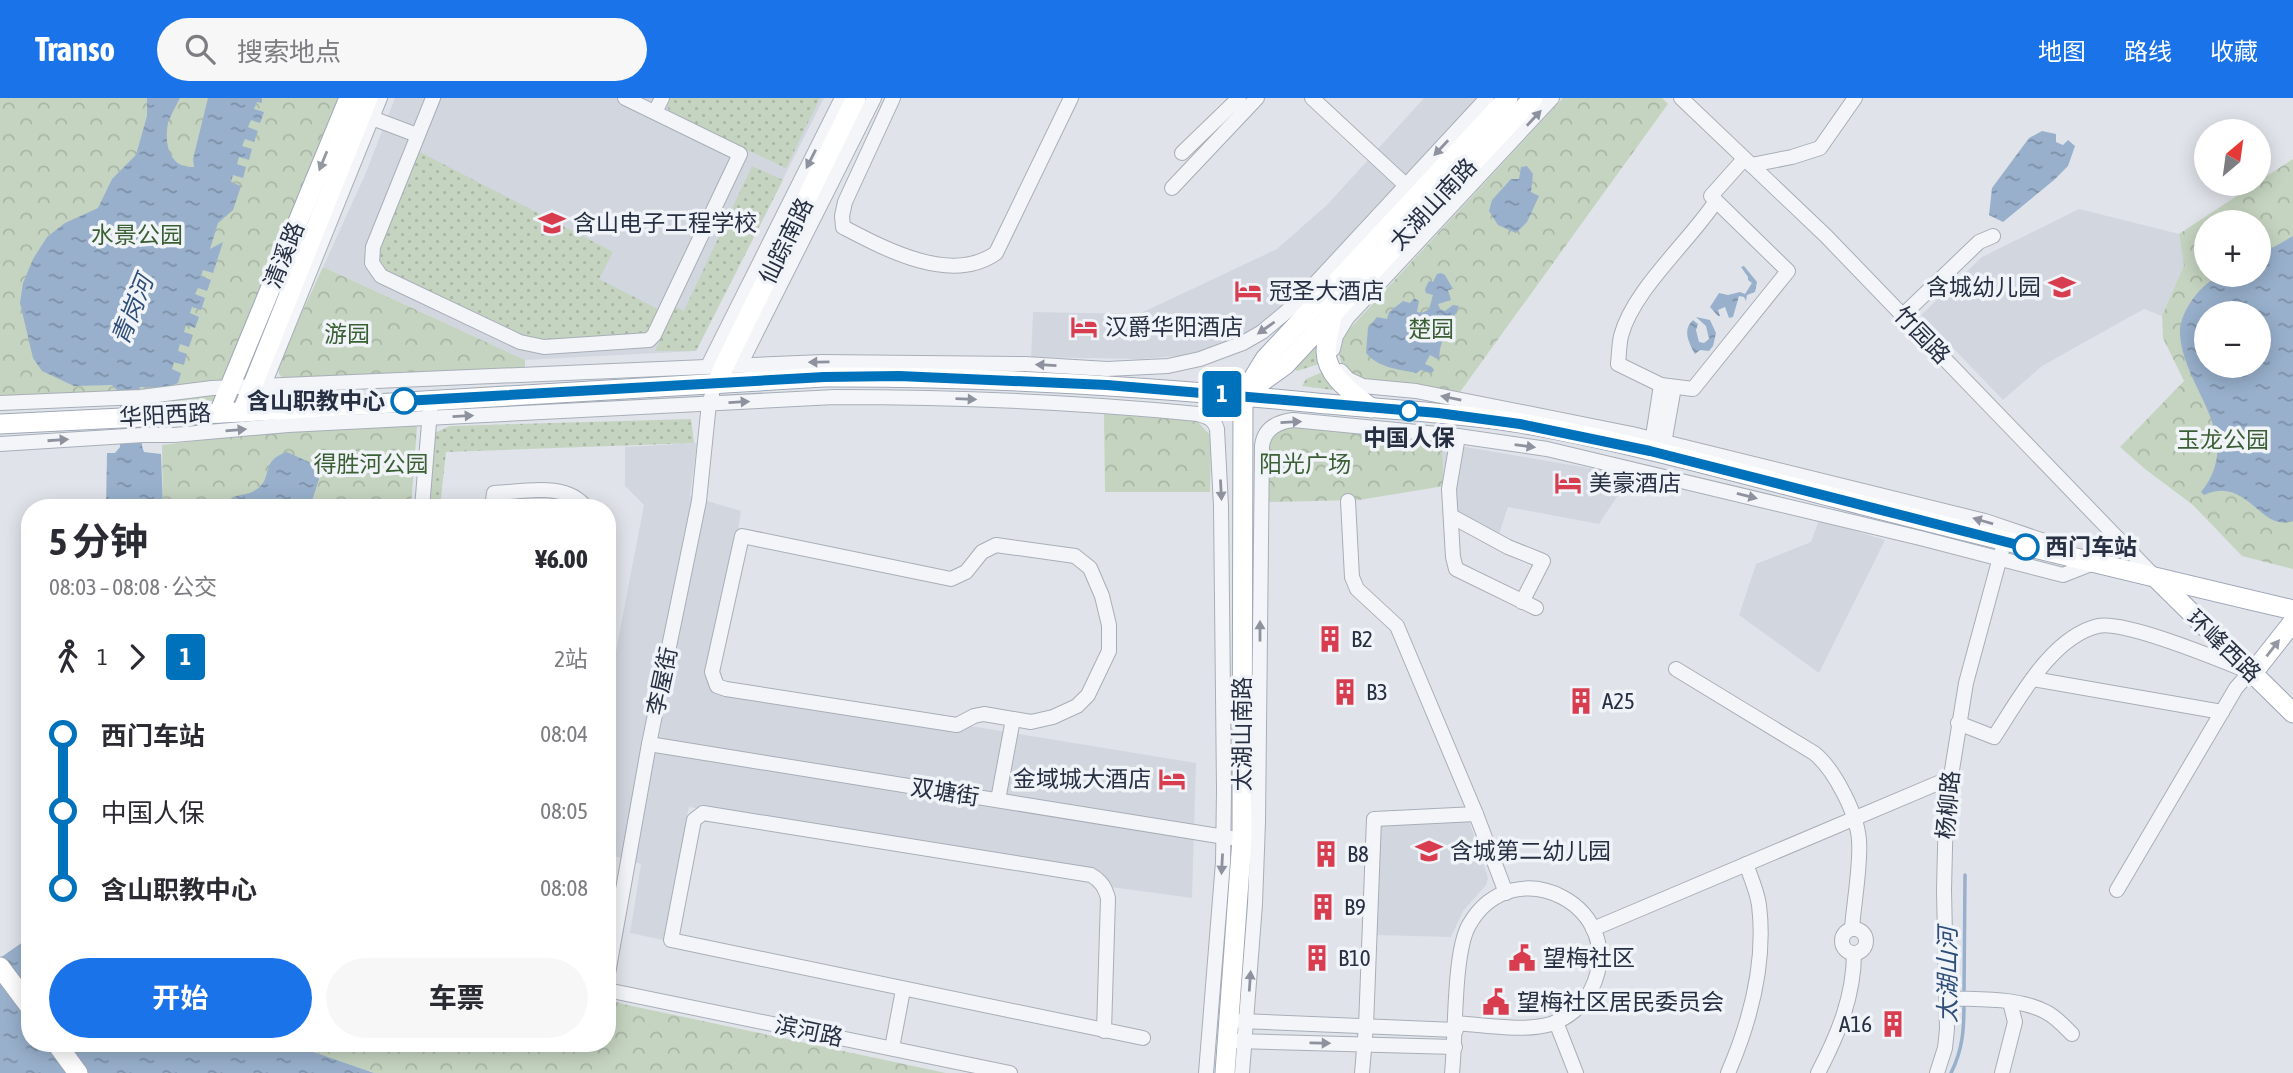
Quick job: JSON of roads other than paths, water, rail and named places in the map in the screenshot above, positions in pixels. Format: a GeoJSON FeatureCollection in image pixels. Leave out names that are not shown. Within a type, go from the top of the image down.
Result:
{"type":"FeatureCollection","features":[{"type":"Feature","properties":{"kind":"main road","name":"清溪路"},"geometry":{"type":"LineString","coordinates":[[219,413],[355,114],[368,98]]}},
{"type":"Feature","properties":{"kind":"main road","name":"仙踪南路"},"geometry":{"type":"LineString","coordinates":[[722,370],[856,98]]}},
{"type":"Feature","properties":{"kind":"main road","name":"太湖山南路"},"geometry":{"type":"LineString","coordinates":[[1225,1073],[1236,1041],[1238,1021],[1232,838],[1242,395],[1265,359],[1508,98]]}},
{"type":"Feature","properties":{"kind":"main road","name":"太湖山南路"},"geometry":{"type":"LineString","coordinates":[[1242,395],[1279,371],[1334,311],[1418,196],[1533,98]]}},
{"type":"Feature","properties":{"kind":"main road","name":"清溪路"},"geometry":{"type":"LineString","coordinates":[[248,412],[355,114]]}},
{"type":"Feature","properties":{"kind":"main road"},"geometry":{"type":"LineString","coordinates":[[1334,311],[1326,351],[1329,365],[1344,386],[1371,408]]}},
{"type":"Feature","properties":{"kind":"main road","name":"华阳西路"},"geometry":{"type":"LineString","coordinates":[[0,424],[116,417],[142,426],[219,413],[430,409],[722,370],[824,377],[899,376],[1107,385],[1242,395],[1438,413],[1657,447],[2002,550],[2091,564],[2293,610]]}},
{"type":"Feature","properties":{"kind":"main road","name":"环峰西路"},"geometry":{"type":"LineString","coordinates":[[2156,578],[2293,713]]}},
{"type":"Feature","properties":{"kind":"main road"},"geometry":{"type":"LineString","coordinates":[[2251,673],[2293,622]]}},
{"type":"Feature","properties":{"kind":"main road"},"geometry":{"type":"LineString","coordinates":[[0,967],[21,995]]}},
{"type":"Feature","properties":{"kind":"main road"},"geometry":{"type":"LineString","coordinates":[[63,1052],[78,1073]]}},
{"type":"Feature","properties":{"kind":"street"},"geometry":{"type":"LineString","coordinates":[[355,114],[380,98]]}},
{"type":"Feature","properties":{"kind":"street"},"geometry":{"type":"LineString","coordinates":[[433,98],[373,247],[372,263],[381,276],[520,342],[544,347],[649,340],[654,335],[740,154],[625,98]]}},
{"type":"Feature","properties":{"kind":"street"},"geometry":{"type":"LineString","coordinates":[[655,112],[662,98]]}},
{"type":"Feature","properties":{"kind":"street"},"geometry":{"type":"LineString","coordinates":[[722,370],[842,98]]}},
{"type":"Feature","properties":{"kind":"street"},"geometry":{"type":"LineString","coordinates":[[722,370],[874,98]]}},
{"type":"Feature","properties":{"kind":"street"},"geometry":{"type":"LineString","coordinates":[[893,98],[845,202],[843,227],[886,249],[948,266],[976,261],[996,253],[1071,98]]}},
{"type":"Feature","properties":{"kind":"street"},"geometry":{"type":"LineString","coordinates":[[1182,153],[1239,98]]}},
{"type":"Feature","properties":{"kind":"street"},"geometry":{"type":"LineString","coordinates":[[1172,188],[1257,98]]}},
{"type":"Feature","properties":{"kind":"street"},"geometry":{"type":"LineString","coordinates":[[1312,98],[1418,196]]}},
{"type":"Feature","properties":{"kind":"street"},"geometry":{"type":"LineString","coordinates":[[0,444],[116,417],[141,397],[230,387],[722,370],[823,362],[946,362],[1107,369],[1168,366],[1200,359],[1243,343],[1280,318],[1418,196],[1488,98]]}},
{"type":"Feature","properties":{"kind":"street"},"geometry":{"type":"LineString","coordinates":[[1552,98],[1347,318],[1333,346],[1336,363],[1348,379],[1363,386],[1416,391],[1985,521],[2061,547],[2091,564]]}},
{"type":"Feature","properties":{"kind":"street","name":"竹园路"},"geometry":{"type":"LineString","coordinates":[[1681,98],[1826,236],[2156,578]]}},
{"type":"Feature","properties":{"kind":"street"},"geometry":{"type":"LineString","coordinates":[[1716,201],[1700,225],[1649,285],[1621,335],[1618,364],[1667,386],[1693,389],[1788,271],[1711,196],[1748,162],[1792,157],[1819,148],[1855,98]]}},
{"type":"Feature","properties":{"kind":"street"},"geometry":{"type":"LineString","coordinates":[[355,114],[417,135]]}},
{"type":"Feature","properties":{"kind":"street"},"geometry":{"type":"LineString","coordinates":[[1903,315],[1979,242],[1993,236]]}},
{"type":"Feature","properties":{"kind":"street","name":"李屋街"},"geometry":{"type":"LineString","coordinates":[[616,907],[699,501],[709,403],[722,370]]}},
{"type":"Feature","properties":{"kind":"street"},"geometry":{"type":"LineString","coordinates":[[1657,447],[1667,386]]}},
{"type":"Feature","properties":{"kind":"street"},"geometry":{"type":"LineString","coordinates":[[142,426],[174,435],[430,409],[847,397],[1103,404],[1198,414],[1213,420],[1217,429],[1222,506],[1232,838],[1206,1073]]}},
{"type":"Feature","properties":{"kind":"street"},"geometry":{"type":"LineString","coordinates":[[0,404],[116,417]]}},
{"type":"Feature","properties":{"kind":"street"},"geometry":{"type":"LineString","coordinates":[[423,499],[430,409]]}},
{"type":"Feature","properties":{"kind":"street"},"geometry":{"type":"LineString","coordinates":[[1452,1073],[1455,1047],[1456,1027],[1461,950],[1467,927],[1480,909],[1499,895],[1521,888],[1544,889],[1566,898],[1583,913],[1593,929],[1600,955],[1597,978],[1587,998],[1571,1014],[1556,1022],[1528,1027],[1456,1027],[1238,1021],[1255,904],[1262,440],[1268,430],[1278,423],[1293,421],[1458,436],[1547,449],[2002,550]]}},
{"type":"Feature","properties":{"kind":"street"},"geometry":{"type":"LineString","coordinates":[[1458,436],[1450,489],[1456,569],[1536,608]]}},
{"type":"Feature","properties":{"kind":"street"},"geometry":{"type":"LineString","coordinates":[[493,499],[494,493],[561,491],[578,499]]}},
{"type":"Feature","properties":{"kind":"street"},"geometry":{"type":"LineString","coordinates":[[1348,501],[1352,577],[1357,589],[1397,626],[1506,893]]}},
{"type":"Feature","properties":{"kind":"street"},"geometry":{"type":"LineString","coordinates":[[1451,516],[1508,547],[1543,561],[1522,602]]}},
{"type":"Feature","properties":{"kind":"street"},"geometry":{"type":"LineString","coordinates":[[742,536],[951,579],[966,572],[982,552],[996,545],[1075,556],[1090,568],[1102,596],[1109,625],[1109,651],[1088,695],[1077,706],[1042,720],[1031,722],[1013,719],[984,714],[957,725],[717,686],[712,673],[742,536]]}},
{"type":"Feature","properties":{"kind":"street","name":"杨柳路"},"geometry":{"type":"LineString","coordinates":[[1937,1073],[1945,1048],[1944,837],[1950,778],[1966,683],[2002,550]]}},
{"type":"Feature","properties":{"kind":"street"},"geometry":{"type":"LineString","coordinates":[[1958,723],[1994,737],[2048,660],[2084,631],[2099,626],[2116,625],[2190,649],[2251,673],[2236,688],[2221,712],[2117,890]]}},
{"type":"Feature","properties":{"kind":"street"},"geometry":{"type":"LineString","coordinates":[[1676,669],[1814,752],[1831,769],[1854,819],[1859,839],[1852,928],[1845,932],[1842,940],[1847,950],[1854,953],[1854,976],[1849,1001],[1818,1073]]}},
{"type":"Feature","properties":{"kind":"street"},"geometry":{"type":"LineString","coordinates":[[2033,679],[2221,712]]}},
{"type":"Feature","properties":{"kind":"street"},"geometry":{"type":"LineString","coordinates":[[998,800],[1013,719]]}},
{"type":"Feature","properties":{"kind":"street","name":"双塘街"},"geometry":{"type":"LineString","coordinates":[[649,744],[1232,838]]}},
{"type":"Feature","properties":{"kind":"street"},"geometry":{"type":"LineString","coordinates":[[1593,929],[1950,778]]}},
{"type":"Feature","properties":{"kind":"street"},"geometry":{"type":"LineString","coordinates":[[1104,1031],[1108,898],[1106,889],[1091,875],[703,813],[694,820],[671,940],[903,990],[1104,1031],[1143,1038]]}},
{"type":"Feature","properties":{"kind":"street"},"geometry":{"type":"LineString","coordinates":[[1362,1073],[1374,819],[1476,814]]}},
{"type":"Feature","properties":{"kind":"street"},"geometry":{"type":"LineString","coordinates":[[1728,1073],[1751,1011],[1759,960],[1759,906],[1746,864]]}},
{"type":"Feature","properties":{"kind":"street"},"geometry":{"type":"LineString","coordinates":[[892,1048],[903,990]]}},
{"type":"Feature","properties":{"kind":"street","name":"滨河路"},"geometry":{"type":"LineString","coordinates":[[616,992],[1010,1073]]}},
{"type":"Feature","properties":{"kind":"street"},"geometry":{"type":"LineString","coordinates":[[1946,998],[2010,1002],[2036,1007],[2049,1013],[2072,1034]]}},
{"type":"Feature","properties":{"kind":"street"},"geometry":{"type":"LineString","coordinates":[[2002,1073],[2015,1022],[2010,1002]]}},
{"type":"Feature","properties":{"kind":"street"},"geometry":{"type":"LineString","coordinates":[[1556,1022],[1576,1073]]}},
{"type":"Feature","properties":{"kind":"street"},"geometry":{"type":"LineString","coordinates":[[1242,1073],[1236,1041],[1455,1047]]}},
{"type":"Feature","properties":{"kind":"water","name":"青岗河"},"geometry":{"type":"Polygon","coordinates":[[[147,98],[180,98],[168,123],[168,146],[179,164],[194,167],[193,159],[208,98],[262,98],[262,103],[257,102],[254,109],[264,112],[260,123],[251,120],[248,127],[258,131],[254,142],[245,139],[242,146],[252,149],[249,160],[239,157],[237,164],[246,167],[243,178],[233,175],[231,182],[241,186],[233,210],[218,223],[210,249],[223,242],[213,273],[203,270],[201,276],[211,280],[207,291],[198,288],[195,294],[205,298],[201,310],[192,307],[190,313],[199,317],[195,328],[186,325],[184,332],[193,335],[189,347],[180,344],[178,351],[187,354],[184,365],[174,362],[172,369],[181,373],[178,383],[168,387],[140,387],[138,392],[144,452],[161,454],[163,499],[106,499],[107,453],[115,453],[120,447],[120,393],[112,385],[74,386],[42,371],[33,358],[20,303],[23,283],[33,259],[47,237],[65,223],[98,208],[112,179],[136,155],[147,116],[147,98]]]}},
{"type":"Feature","properties":{"kind":"water"},"geometry":{"type":"Polygon","coordinates":[[[2042,131],[2056,134],[2056,142],[2063,145],[2068,140],[2075,146],[2068,166],[2003,222],[1989,215],[1992,188],[2029,138],[2042,131]]]}},
{"type":"Feature","properties":{"kind":"water"},"geometry":{"type":"Polygon","coordinates":[[[1527,166],[1533,174],[1531,192],[1539,196],[1527,222],[1516,233],[1498,225],[1489,211],[1492,200],[1511,179],[1519,179],[1521,167],[1527,166]]]}},
{"type":"Feature","properties":{"kind":"water"},"geometry":{"type":"Polygon","coordinates":[[[2293,236],[2293,521],[2282,523],[2271,519],[2232,492],[2219,491],[2204,495],[2201,492],[2213,471],[2217,452],[2215,432],[2191,375],[2180,335],[2180,326],[2187,308],[2204,287],[2271,287],[2271,248],[2293,236]]]}},
{"type":"Feature","properties":{"kind":"water"},"geometry":{"type":"Polygon","coordinates":[[[1744,266],[1757,282],[1755,292],[1747,295],[1746,301],[1739,296],[1733,317],[1729,318],[1725,307],[1718,310],[1718,316],[1710,307],[1719,293],[1745,294],[1752,283],[1741,267],[1744,266]]]}},
{"type":"Feature","properties":{"kind":"water"},"geometry":{"type":"Polygon","coordinates":[[[1441,273],[1453,289],[1448,290],[1451,300],[1438,304],[1440,309],[1445,311],[1453,305],[1459,306],[1447,326],[1453,327],[1455,337],[1451,333],[1447,335],[1441,345],[1439,360],[1430,355],[1425,364],[1432,367],[1432,373],[1395,369],[1371,358],[1366,353],[1368,328],[1377,317],[1387,319],[1389,312],[1403,301],[1410,303],[1414,298],[1419,301],[1417,312],[1422,313],[1429,309],[1433,295],[1426,293],[1425,289],[1429,281],[1433,282],[1437,274],[1441,273]]]}},
{"type":"Feature","properties":{"kind":"water"},"geometry":{"type":"Polygon","coordinates":[[[1696,317],[1710,320],[1716,333],[1709,351],[1700,350],[1695,354],[1687,332],[1693,320],[1698,324],[1696,330],[1699,342],[1704,343],[1709,339],[1706,326],[1696,317]]]}},
{"type":"Feature","properties":{"kind":"water"},"geometry":{"type":"Polygon","coordinates":[[[287,452],[309,462],[319,479],[313,499],[231,499],[257,489],[265,479],[270,464],[287,452]]]}},
{"type":"Feature","properties":{"kind":"water"},"geometry":{"type":"Polygon","coordinates":[[[21,943],[21,1052],[314,1052],[374,1073],[0,1073],[0,958],[21,943]]]}},
{"type":"Feature","properties":{"kind":"waterway","name":"太湖山河"},"geometry":{"type":"LineString","coordinates":[[1964,995],[1965,875]]}},
{"type":"Feature","properties":{"kind":"waterway","name":"太湖山河"},"geometry":{"type":"LineString","coordinates":[[1951,1073],[1962,1039],[1964,1003]]}},
{"type":"Feature","properties":{"kind":"place","name":"含山电子工程学校"},"geometry":{"type":"Point","coordinates":[552,223]}},
{"type":"Feature","properties":{"kind":"place","name":"含城幼儿园"},"geometry":{"type":"Point","coordinates":[2062,287]}},
{"type":"Feature","properties":{"kind":"place","name":"冠圣大酒店"},"geometry":{"type":"Point","coordinates":[1248,291]}},
{"type":"Feature","properties":{"kind":"place","name":"汉爵华阳酒店"},"geometry":{"type":"Point","coordinates":[1084,327]}},
{"type":"Feature","properties":{"kind":"place","name":"含山职教中心"},"geometry":{"type":"Point","coordinates":[404,401]}},
{"type":"Feature","properties":{"kind":"place","name":"中国人保"},"geometry":{"type":"Point","coordinates":[1409,411]}},
{"type":"Feature","properties":{"kind":"place","name":"美豪酒店"},"geometry":{"type":"Point","coordinates":[1568,483]}},
{"type":"Feature","properties":{"kind":"place","name":"西门车站"},"geometry":{"type":"Point","coordinates":[2026,547]}},
{"type":"Feature","properties":{"kind":"place","name":"B2"},"geometry":{"type":"Point","coordinates":[1330,639]}},
{"type":"Feature","properties":{"kind":"place","name":"B3"},"geometry":{"type":"Point","coordinates":[1345,692]}},
{"type":"Feature","properties":{"kind":"place","name":"A25"},"geometry":{"type":"Point","coordinates":[1581,701]}},
{"type":"Feature","properties":{"kind":"place","name":"金域城大酒店"},"geometry":{"type":"Point","coordinates":[1172,779]}},
{"type":"Feature","properties":{"kind":"place","name":"含城第二幼儿园"},"geometry":{"type":"Point","coordinates":[1429,851]}},
{"type":"Feature","properties":{"kind":"place","name":"B8"},"geometry":{"type":"Point","coordinates":[1326,854]}},
{"type":"Feature","properties":{"kind":"place","name":"B9"},"geometry":{"type":"Point","coordinates":[1323,907]}},
{"type":"Feature","properties":{"kind":"place","name":"B10"},"geometry":{"type":"Point","coordinates":[1317,958]}},
{"type":"Feature","properties":{"kind":"place","name":"望梅社区"},"geometry":{"type":"Point","coordinates":[1522,958]}},
{"type":"Feature","properties":{"kind":"place","name":"望梅社区居民委员会"},"geometry":{"type":"Point","coordinates":[1496,1002]}},
{"type":"Feature","properties":{"kind":"place","name":"A16"},"geometry":{"type":"Point","coordinates":[1893,1024]}},
{"type":"Feature","properties":{"kind":"park label","name":"水景公园"},"geometry":{"type":"Point","coordinates":[137,235]}},
{"type":"Feature","properties":{"kind":"park label","name":"楚园"},"geometry":{"type":"Point","coordinates":[1431,329]}},
{"type":"Feature","properties":{"kind":"park label","name":"游园"},"geometry":{"type":"Point","coordinates":[347,334]}},
{"type":"Feature","properties":{"kind":"park label","name":"玉龙公园"},"geometry":{"type":"Point","coordinates":[2223,440]}},
{"type":"Feature","properties":{"kind":"park label","name":"得胜河公园"},"geometry":{"type":"Point","coordinates":[371,464]}},
{"type":"Feature","properties":{"kind":"park label","name":"阳光广场"},"geometry":{"type":"Point","coordinates":[1305,464]}}]}
